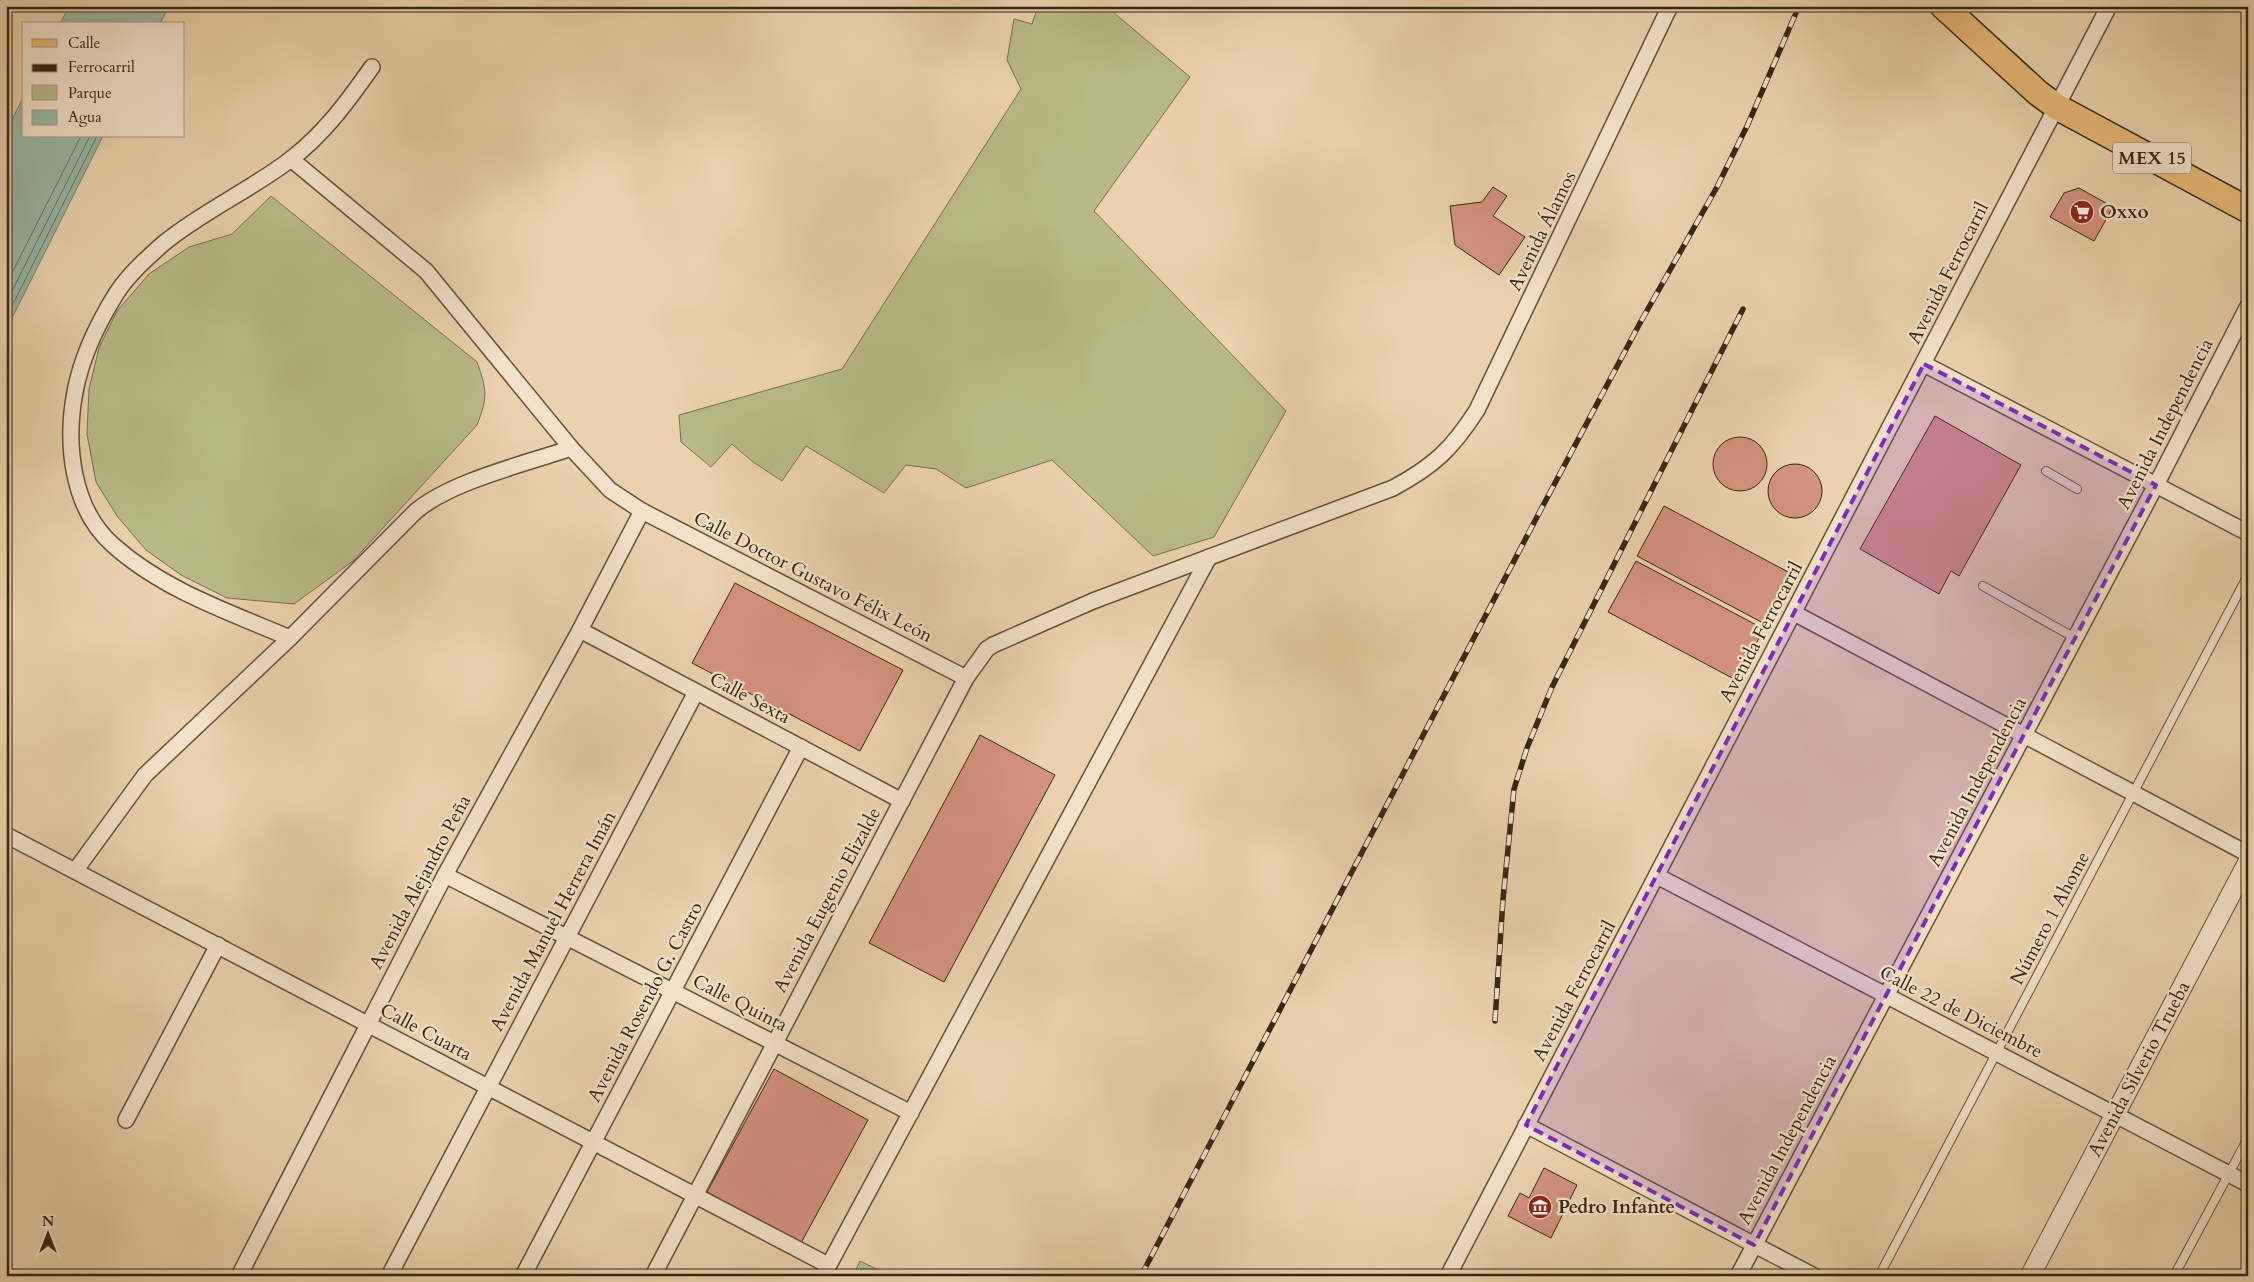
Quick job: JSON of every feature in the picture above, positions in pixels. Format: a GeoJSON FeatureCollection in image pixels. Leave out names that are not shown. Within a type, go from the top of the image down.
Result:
{"type":"FeatureCollection","features":[{"type":"Feature","properties":{"kind":"main road","name":"MEX 15"},"geometry":{"type":"LineString","coordinates":[[1943,6],[2038,93],[2057,107],[2248,210]]}},
{"type":"Feature","properties":{"kind":"street","name":"Avenida Álamos"},"geometry":{"type":"LineString","coordinates":[[1209,557],[1393,488],[1434,463],[1458,438],[1477,410],[1670,6]]}},
{"type":"Feature","properties":{"kind":"street","name":"Avenida Ferrocarril"},"geometry":{"type":"LineString","coordinates":[[1448,1276],[2109,6]]}},
{"type":"Feature","properties":{"kind":"street"},"geometry":{"type":"LineString","coordinates":[[290,638],[175,587],[140,568],[94,526],[84,505],[72,456],[71,428],[75,392],[83,363],[102,320],[117,292],[137,269],[164,243],[291,159],[332,121],[372,67]]}},
{"type":"Feature","properties":{"kind":"street","name":"Calle Doctor Gustavo Félix León"},"geometry":{"type":"LineString","coordinates":[[291,159],[426,271],[570,448],[610,490],[642,511],[966,678]]}},
{"type":"Feature","properties":{"kind":"street","name":"Avenida Independencia"},"geometry":{"type":"LineString","coordinates":[[1738,1276],[2156,485],[2248,306]]}},
{"type":"Feature","properties":{"kind":"street"},"geometry":{"type":"LineString","coordinates":[[1924,364],[2248,533]]}},
{"type":"Feature","properties":{"kind":"street"},"geometry":{"type":"LineString","coordinates":[[75,871],[145,775],[290,638],[388,537],[431,498],[454,488],[570,448]]}},
{"type":"Feature","properties":{"kind":"street","name":"Avenida Alejandro Peña"},"geometry":{"type":"LineString","coordinates":[[239,1276],[445,874],[580,630],[642,511]]}},
{"type":"Feature","properties":{"kind":"street"},"geometry":{"type":"LineString","coordinates":[[825,1270],[1209,557]]}},
{"type":"Feature","properties":{"kind":"street","name":"Avenida Eugenio Elizalde"},"geometry":{"type":"LineString","coordinates":[[652,1276],[966,678],[987,649],[1094,601],[1209,557]]}},
{"type":"Feature","properties":{"kind":"street"},"geometry":{"type":"LineString","coordinates":[[1794,613],[2248,854]]}},
{"type":"Feature","properties":{"kind":"street","name":"Calle Sexta"},"geometry":{"type":"LineString","coordinates":[[580,630],[902,801]]}},
{"type":"Feature","properties":{"kind":"street","name":"Avenida Manuel Herrera Imán"},"geometry":{"type":"LineString","coordinates":[[389,1276],[696,692]]}},
{"type":"Feature","properties":{"kind":"street","name":"Avenida Rosendo G. Castro"},"geometry":{"type":"LineString","coordinates":[[523,1276],[801,747]]}},
{"type":"Feature","properties":{"kind":"street","name":"Calle Cuarta"},"geometry":{"type":"LineString","coordinates":[[6,835],[695,1196],[825,1270]]}},
{"type":"Feature","properties":{"kind":"street","name":"Avenida Silverio Trueba"},"geometry":{"type":"LineString","coordinates":[[2030,1276],[2248,862]]}},
{"type":"Feature","properties":{"kind":"street","name":"Calle Quinta"},"geometry":{"type":"LineString","coordinates":[[445,874],[911,1113]]}},
{"type":"Feature","properties":{"kind":"street","name":"Calle 22 de Diciembre"},"geometry":{"type":"LineString","coordinates":[[1657,876],[2248,1184]]}},
{"type":"Feature","properties":{"kind":"street"},"geometry":{"type":"LineString","coordinates":[[126,1120],[218,946]]}},
{"type":"Feature","properties":{"kind":"street"},"geometry":{"type":"LineString","coordinates":[[1526,1126],[1814,1276]]}},
{"type":"Feature","properties":{"kind":"lane"},"geometry":{"type":"LineString","coordinates":[[2046,471],[2077,489]]}},
{"type":"Feature","properties":{"kind":"lane","name":"Número 1 Ahome"},"geometry":{"type":"LineString","coordinates":[[1879,1276],[2248,575]]}},
{"type":"Feature","properties":{"kind":"lane"},"geometry":{"type":"LineString","coordinates":[[1983,586],[2075,638]]}},
{"type":"Feature","properties":{"kind":"lane"},"geometry":{"type":"LineString","coordinates":[[2174,1276],[2248,1138]]}},
{"type":"Feature","properties":{"kind":"highlighted area"},"geometry":{"type":"Polygon","coordinates":[[[1924,364],[2156,485],[1754,1245],[1526,1125],[1924,364]]]}},
{"type":"Feature","properties":{"kind":"green space"},"geometry":{"type":"Polygon","coordinates":[[[1038,6],[1084,6],[1113,12],[1190,77],[1094,211],[1286,411],[1214,537],[1153,556],[1052,460],[966,488],[936,469],[906,465],[884,493],[806,446],[782,481],[753,462],[732,444],[711,467],[681,442],[679,415],[842,369],[1021,89],[1007,60],[1014,19],[1032,24],[1038,6]]]}},
{"type":"Feature","properties":{"kind":"green space"},"geometry":{"type":"Polygon","coordinates":[[[271,196],[477,362],[485,394],[477,425],[353,561],[294,604],[227,598],[181,575],[146,550],[117,516],[96,482],[87,434],[89,389],[99,348],[117,311],[149,274],[189,247],[232,234],[271,196]]]}},
{"type":"Feature","properties":{"kind":"green space"},"geometry":{"type":"Polygon","coordinates":[[[860,1261],[891,1276],[853,1276],[860,1261]]]}},
{"type":"Feature","properties":{"kind":"water"},"geometry":{"type":"Polygon","coordinates":[[[69,6],[169,6],[161,22],[61,22],[69,6]]]}},
{"type":"Feature","properties":{"kind":"water"},"geometry":{"type":"Polygon","coordinates":[[[22,100],[22,138],[102,138],[6,330],[6,131],[22,100]]]}},
{"type":"Feature","properties":{"kind":"building"},"geometry":{"type":"Polygon","coordinates":[[[1493,187],[1507,196],[1493,216],[1525,237],[1499,275],[1455,245],[1450,206],[1482,202],[1493,187]]]}},
{"type":"Feature","properties":{"kind":"building","name":"Oxxo"},"geometry":{"type":"Polygon","coordinates":[[[2079,188],[2113,207],[2094,241],[2050,217],[2064,193],[2079,188]]]}},
{"type":"Feature","properties":{"kind":"building"},"geometry":{"type":"Polygon","coordinates":[[[1935,416],[2021,465],[1959,576],[1951,571],[1939,594],[1860,549],[1935,416]]]}},
{"type":"Feature","properties":{"kind":"building"},"geometry":{"type":"Polygon","coordinates":[[[1740,437],[1750,439],[1759,445],[1765,454],[1767,464],[1765,474],[1759,483],[1750,489],[1740,491],[1730,489],[1721,483],[1715,474],[1713,464],[1715,454],[1721,445],[1730,439],[1740,437]]]}},
{"type":"Feature","properties":{"kind":"building"},"geometry":{"type":"Polygon","coordinates":[[[1795,464],[1805,466],[1814,472],[1820,481],[1822,491],[1820,501],[1814,510],[1805,516],[1795,518],[1785,516],[1776,510],[1770,501],[1768,491],[1770,481],[1776,472],[1785,466],[1795,464]]]}},
{"type":"Feature","properties":{"kind":"building"},"geometry":{"type":"Polygon","coordinates":[[[1664,506],[1792,574],[1765,624],[1637,556],[1664,506]]]}},
{"type":"Feature","properties":{"kind":"building"},"geometry":{"type":"Polygon","coordinates":[[[1636,561],[1764,629],[1736,680],[1608,612],[1636,561]]]}},
{"type":"Feature","properties":{"kind":"building"},"geometry":{"type":"Polygon","coordinates":[[[735,583],[903,670],[860,751],[692,663],[735,583]]]}},
{"type":"Feature","properties":{"kind":"building"},"geometry":{"type":"Polygon","coordinates":[[[980,735],[1055,775],[944,982],[869,943],[980,735]]]}},
{"type":"Feature","properties":{"kind":"building"},"geometry":{"type":"Polygon","coordinates":[[[774,1069],[868,1120],[801,1243],[707,1192],[774,1069]]]}},
{"type":"Feature","properties":{"kind":"building","name":"Pedro Infante"},"geometry":{"type":"Polygon","coordinates":[[[1544,1168],[1577,1185],[1551,1238],[1508,1216],[1520,1193],[1529,1198],[1544,1168]]]}},
{"type":"Feature","properties":{"kind":"railway"},"geometry":{"type":"LineString","coordinates":[[1141,1276],[1538,515],[1640,323],[1717,187],[1748,124],[1799,6]]}},
{"type":"Feature","properties":{"kind":"railway"},"geometry":{"type":"LineString","coordinates":[[1495,1021],[1503,899],[1514,789],[1527,748],[1552,687],[1743,309]]}},
{"type":"Feature","properties":{"kind":"place","name":"Oxxo"},"geometry":{"type":"Point","coordinates":[2082,212]}},
{"type":"Feature","properties":{"kind":"place","name":"Pedro Infante"},"geometry":{"type":"Point","coordinates":[1540,1207]}}]}
